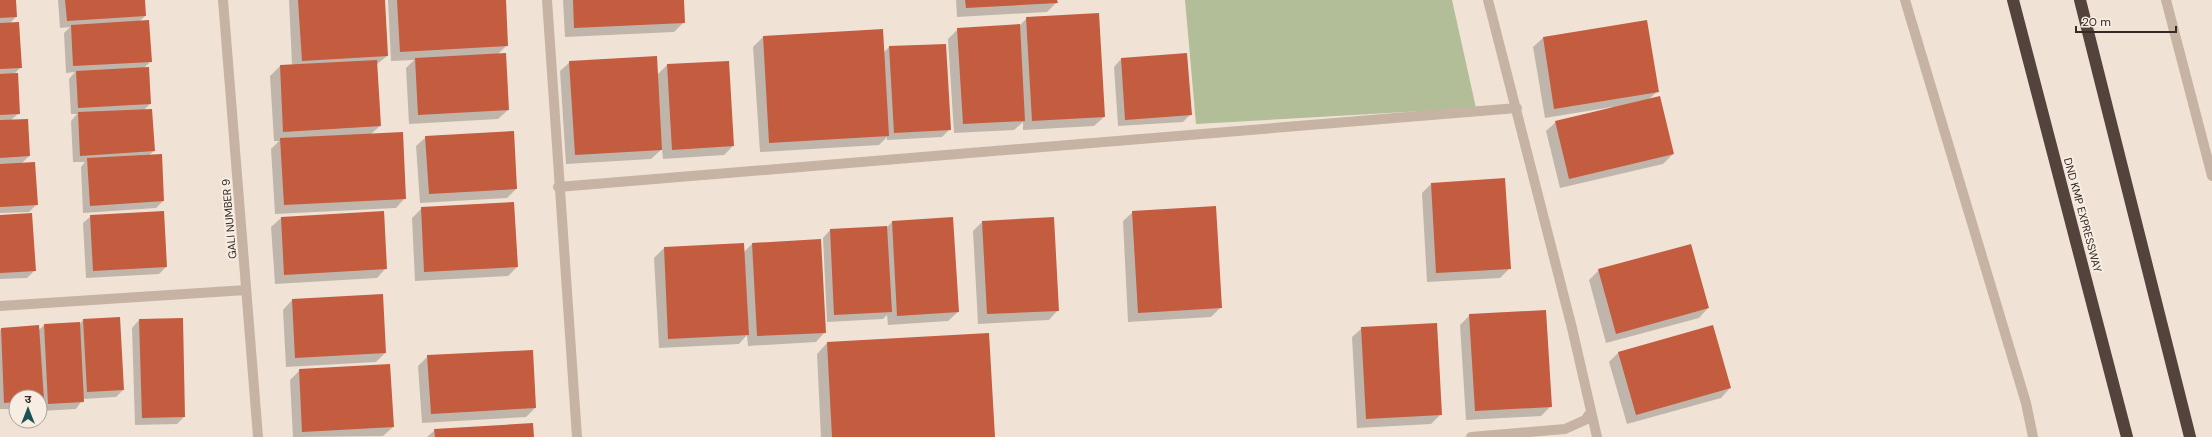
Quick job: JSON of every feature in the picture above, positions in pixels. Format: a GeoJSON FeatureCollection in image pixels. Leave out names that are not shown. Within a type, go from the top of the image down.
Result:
{"type":"FeatureCollection","features":[{"type":"Feature","properties":{"kind":"highway","name":"DND KMP EXPRESSWAY"},"geometry":{"type":"LineString","coordinates":[[2013,0],[2127,437]]}},
{"type":"Feature","properties":{"kind":"highway"},"geometry":{"type":"LineString","coordinates":[[2080,0],[2190,437]]}},
{"type":"Feature","properties":{"kind":"street","name":"GALI NUMBER 9"},"geometry":{"type":"LineString","coordinates":[[223,0],[258,437]]}},
{"type":"Feature","properties":{"kind":"street"},"geometry":{"type":"LineString","coordinates":[[546,0],[558,187],[577,437]]}},
{"type":"Feature","properties":{"kind":"street"},"geometry":{"type":"LineString","coordinates":[[1488,0],[1517,108],[1590,400],[1591,412],[1597,437]]}},
{"type":"Feature","properties":{"kind":"street"},"geometry":{"type":"LineString","coordinates":[[1905,0],[2026,403],[2033,437]]}},
{"type":"Feature","properties":{"kind":"street"},"geometry":{"type":"LineString","coordinates":[[2166,0],[2212,176]]}},
{"type":"Feature","properties":{"kind":"street"},"geometry":{"type":"LineString","coordinates":[[558,187],[1517,108]]}},
{"type":"Feature","properties":{"kind":"street"},"geometry":{"type":"LineString","coordinates":[[0,306],[246,290]]}},
{"type":"Feature","properties":{"kind":"street"},"geometry":{"type":"LineString","coordinates":[[1471,437],[1565,429],[1585,420],[1591,412]]}},
{"type":"Feature","properties":{"kind":"green space"},"geometry":{"type":"Polygon","coordinates":[[[1185,0],[1452,0],[1476,108],[1196,124],[1185,0]]]}},
{"type":"Feature","properties":{"kind":"building"},"geometry":{"type":"Polygon","coordinates":[[[0,0],[16,0],[17,17],[0,18],[0,0]]]}},
{"type":"Feature","properties":{"kind":"building"},"geometry":{"type":"Polygon","coordinates":[[[65,0],[145,0],[146,16],[67,21],[65,0]]]}},
{"type":"Feature","properties":{"kind":"building"},"geometry":{"type":"Polygon","coordinates":[[[298,0],[385,0],[388,56],[302,61],[298,0]]]}},
{"type":"Feature","properties":{"kind":"building"},"geometry":{"type":"Polygon","coordinates":[[[397,0],[506,0],[508,46],[400,52],[397,0]]]}},
{"type":"Feature","properties":{"kind":"building"},"geometry":{"type":"Polygon","coordinates":[[[573,0],[684,0],[685,23],[574,28],[573,0]]]}},
{"type":"Feature","properties":{"kind":"building"},"geometry":{"type":"Polygon","coordinates":[[[965,0],[1057,0],[1058,3],[966,8],[965,0]]]}},
{"type":"Feature","properties":{"kind":"building"},"geometry":{"type":"Polygon","coordinates":[[[1099,13],[1105,117],[1032,121],[1026,17],[1099,13]]]}},
{"type":"Feature","properties":{"kind":"building"},"geometry":{"type":"Polygon","coordinates":[[[149,20],[152,62],[73,66],[71,25],[149,20]]]}},
{"type":"Feature","properties":{"kind":"building"},"geometry":{"type":"Polygon","coordinates":[[[1647,20],[1659,92],[1554,109],[1543,37],[1647,20]]]}},
{"type":"Feature","properties":{"kind":"building"},"geometry":{"type":"Polygon","coordinates":[[[19,22],[22,68],[0,69],[0,23],[19,22]]]}},
{"type":"Feature","properties":{"kind":"building"},"geometry":{"type":"Polygon","coordinates":[[[1020,24],[1025,121],[963,124],[957,28],[1020,24]]]}},
{"type":"Feature","properties":{"kind":"building"},"geometry":{"type":"Polygon","coordinates":[[[883,29],[889,136],[769,143],[763,36],[883,29]]]}},
{"type":"Feature","properties":{"kind":"building"},"geometry":{"type":"Polygon","coordinates":[[[946,44],[951,130],[894,133],[889,46],[946,44]]]}},
{"type":"Feature","properties":{"kind":"building"},"geometry":{"type":"Polygon","coordinates":[[[506,53],[509,110],[418,115],[415,58],[506,53]]]}},
{"type":"Feature","properties":{"kind":"building"},"geometry":{"type":"Polygon","coordinates":[[[1187,53],[1192,115],[1125,120],[1121,58],[1187,53]]]}},
{"type":"Feature","properties":{"kind":"building"},"geometry":{"type":"Polygon","coordinates":[[[657,56],[662,150],[575,155],[569,61],[657,56]]]}},
{"type":"Feature","properties":{"kind":"building"},"geometry":{"type":"Polygon","coordinates":[[[377,60],[381,126],[283,132],[280,65],[377,60]]]}},
{"type":"Feature","properties":{"kind":"building"},"geometry":{"type":"Polygon","coordinates":[[[729,61],[734,146],[672,150],[667,64],[729,61]]]}},
{"type":"Feature","properties":{"kind":"building"},"geometry":{"type":"Polygon","coordinates":[[[149,67],[151,104],[78,108],[76,71],[149,67]]]}},
{"type":"Feature","properties":{"kind":"building"},"geometry":{"type":"Polygon","coordinates":[[[18,73],[20,114],[0,115],[0,74],[18,73]]]}},
{"type":"Feature","properties":{"kind":"building"},"geometry":{"type":"Polygon","coordinates":[[[1660,96],[1674,154],[1569,179],[1555,121],[1660,96]]]}},
{"type":"Feature","properties":{"kind":"building"},"geometry":{"type":"Polygon","coordinates":[[[152,109],[155,151],[80,156],[78,112],[152,109]]]}},
{"type":"Feature","properties":{"kind":"building"},"geometry":{"type":"Polygon","coordinates":[[[28,119],[30,156],[0,158],[0,120],[28,119]]]}},
{"type":"Feature","properties":{"kind":"building"},"geometry":{"type":"Polygon","coordinates":[[[514,131],[517,189],[429,194],[425,136],[514,131]]]}},
{"type":"Feature","properties":{"kind":"building"},"geometry":{"type":"Polygon","coordinates":[[[403,132],[406,199],[284,205],[280,138],[403,132]]]}},
{"type":"Feature","properties":{"kind":"building"},"geometry":{"type":"Polygon","coordinates":[[[162,154],[164,201],[90,206],[87,158],[162,154]]]}},
{"type":"Feature","properties":{"kind":"building"},"geometry":{"type":"Polygon","coordinates":[[[35,162],[38,205],[0,207],[0,164],[35,162]]]}},
{"type":"Feature","properties":{"kind":"building"},"geometry":{"type":"Polygon","coordinates":[[[1505,178],[1511,269],[1436,273],[1431,183],[1505,178]]]}},
{"type":"Feature","properties":{"kind":"building"},"geometry":{"type":"Polygon","coordinates":[[[514,202],[518,267],[424,272],[421,207],[514,202]]]}},
{"type":"Feature","properties":{"kind":"building"},"geometry":{"type":"Polygon","coordinates":[[[1216,206],[1222,308],[1138,313],[1132,211],[1216,206]]]}},
{"type":"Feature","properties":{"kind":"building"},"geometry":{"type":"Polygon","coordinates":[[[164,211],[167,267],[93,271],[90,215],[164,211]]]}},
{"type":"Feature","properties":{"kind":"building"},"geometry":{"type":"Polygon","coordinates":[[[384,211],[387,269],[284,275],[281,217],[384,211]]]}},
{"type":"Feature","properties":{"kind":"building"},"geometry":{"type":"Polygon","coordinates":[[[32,213],[36,271],[0,273],[0,215],[32,213]]]}},
{"type":"Feature","properties":{"kind":"building"},"geometry":{"type":"Polygon","coordinates":[[[953,217],[959,312],[897,316],[892,221],[953,217]]]}},
{"type":"Feature","properties":{"kind":"building"},"geometry":{"type":"Polygon","coordinates":[[[1054,217],[1059,311],[987,314],[982,221],[1054,217]]]}},
{"type":"Feature","properties":{"kind":"building"},"geometry":{"type":"Polygon","coordinates":[[[887,226],[892,312],[834,315],[830,229],[887,226]]]}},
{"type":"Feature","properties":{"kind":"building"},"geometry":{"type":"Polygon","coordinates":[[[821,239],[826,333],[757,336],[752,243],[821,239]]]}},
{"type":"Feature","properties":{"kind":"building"},"geometry":{"type":"Polygon","coordinates":[[[744,243],[749,335],[668,339],[664,247],[744,243]]]}},
{"type":"Feature","properties":{"kind":"building"},"geometry":{"type":"Polygon","coordinates":[[[1691,244],[1709,308],[1616,334],[1598,269],[1691,244]]]}},
{"type":"Feature","properties":{"kind":"building"},"geometry":{"type":"Polygon","coordinates":[[[383,294],[386,353],[295,358],[292,299],[383,294]]]}},
{"type":"Feature","properties":{"kind":"building"},"geometry":{"type":"Polygon","coordinates":[[[1546,310],[1552,407],[1475,411],[1469,314],[1546,310]]]}},
{"type":"Feature","properties":{"kind":"building"},"geometry":{"type":"Polygon","coordinates":[[[120,317],[124,390],[87,392],[83,319],[120,317]]]}},
{"type":"Feature","properties":{"kind":"building"},"geometry":{"type":"Polygon","coordinates":[[[183,318],[185,417],[142,418],[139,319],[183,318]]]}},
{"type":"Feature","properties":{"kind":"building"},"geometry":{"type":"Polygon","coordinates":[[[80,322],[84,402],[48,404],[44,324],[80,322]]]}},
{"type":"Feature","properties":{"kind":"building"},"geometry":{"type":"Polygon","coordinates":[[[1437,323],[1442,415],[1366,419],[1361,327],[1437,323]]]}},
{"type":"Feature","properties":{"kind":"building"},"geometry":{"type":"Polygon","coordinates":[[[39,325],[43,389],[8,389],[8,403],[4,403],[1,328],[39,325]]]}},
{"type":"Feature","properties":{"kind":"building"},"geometry":{"type":"Polygon","coordinates":[[[1713,325],[1731,388],[1636,415],[1618,352],[1713,325]]]}},
{"type":"Feature","properties":{"kind":"building"},"geometry":{"type":"Polygon","coordinates":[[[989,333],[995,437],[832,437],[827,342],[989,333]]]}},
{"type":"Feature","properties":{"kind":"building"},"geometry":{"type":"Polygon","coordinates":[[[533,350],[536,408],[431,414],[427,355],[533,350]]]}},
{"type":"Feature","properties":{"kind":"building"},"geometry":{"type":"Polygon","coordinates":[[[390,364],[394,427],[302,432],[299,369],[390,364]]]}},
{"type":"Feature","properties":{"kind":"building"},"geometry":{"type":"Polygon","coordinates":[[[533,423],[534,437],[435,437],[434,429],[533,423]]]}}]}
